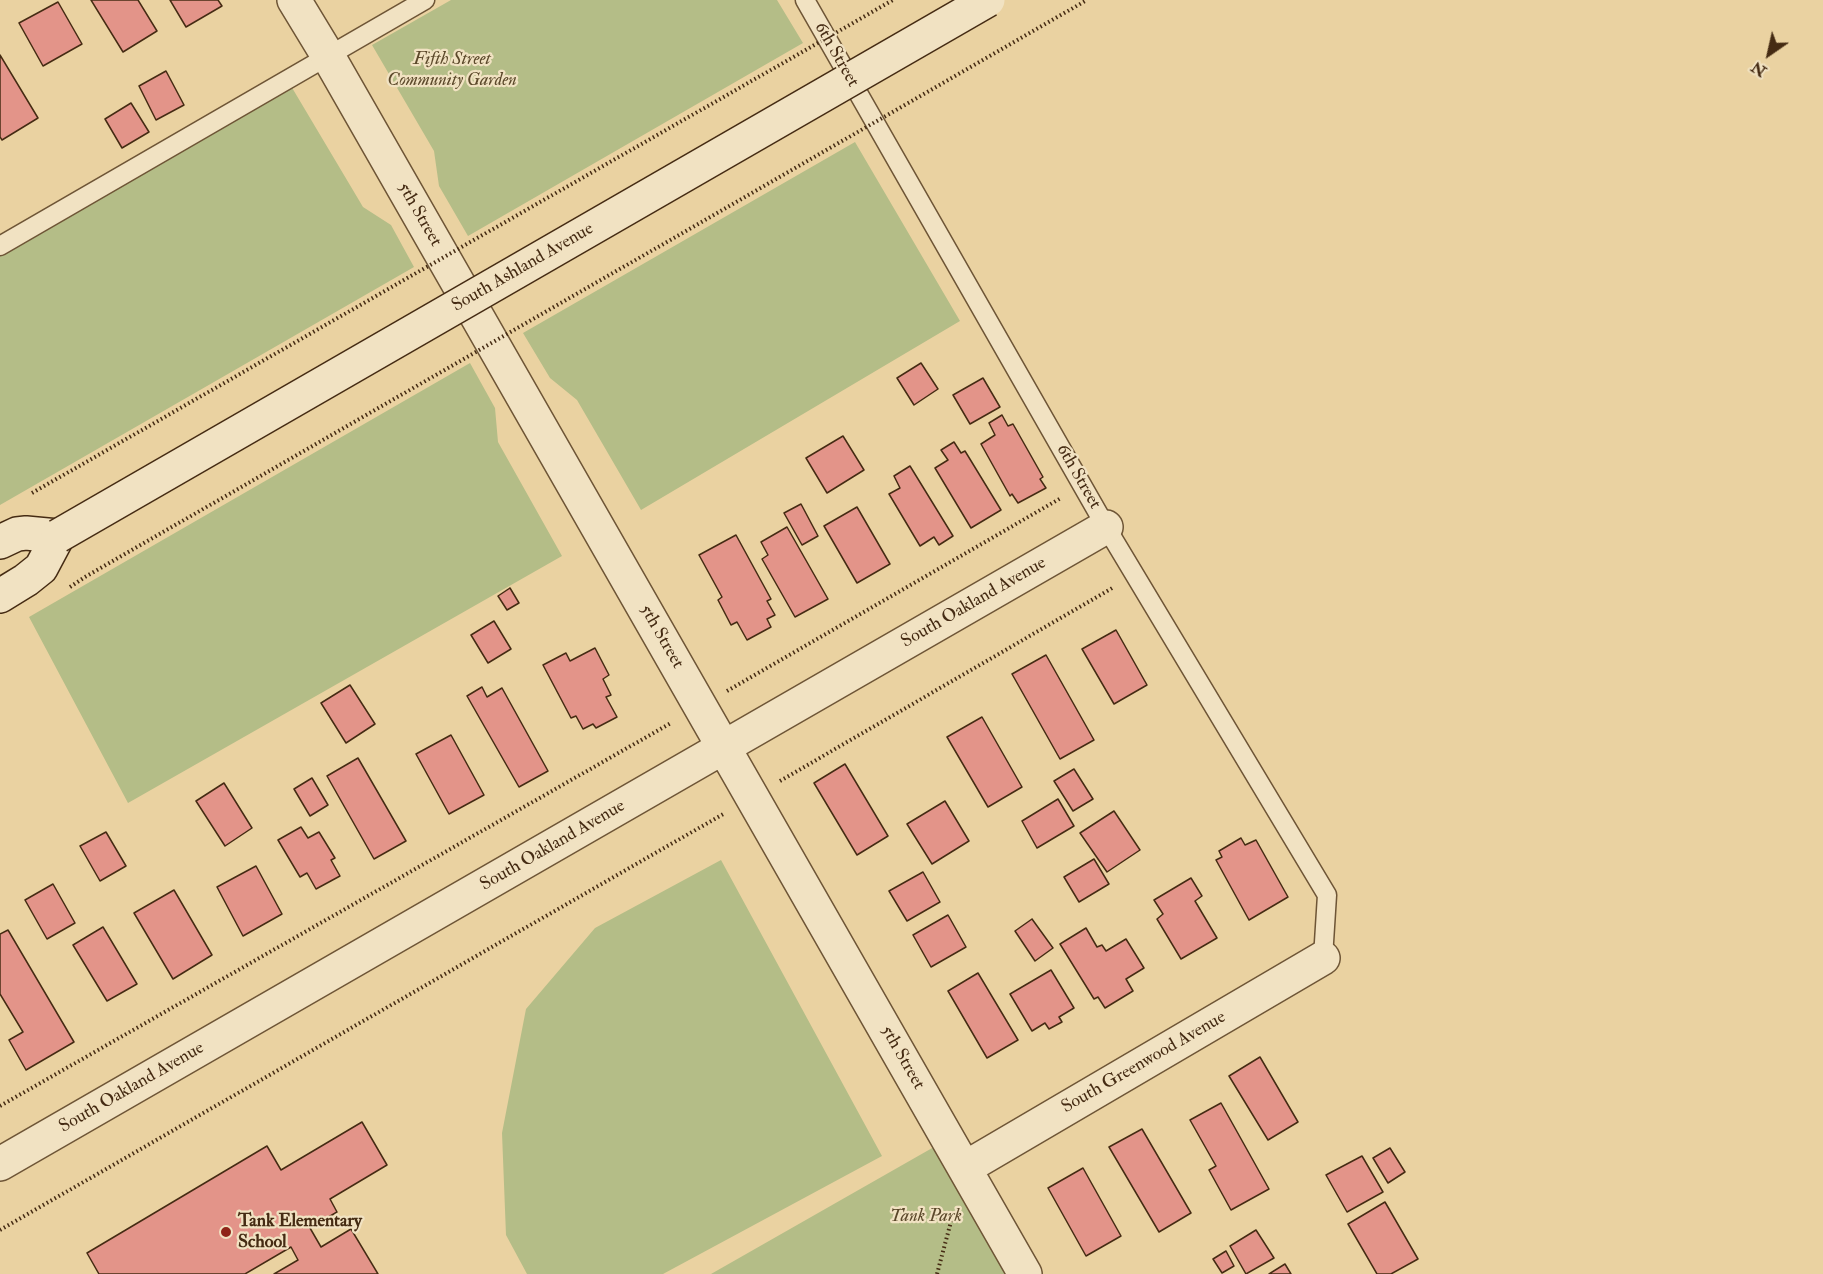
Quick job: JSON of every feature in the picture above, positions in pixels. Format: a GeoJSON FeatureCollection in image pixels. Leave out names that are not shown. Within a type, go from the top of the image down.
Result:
{"type":"FeatureCollection","features":[{"type":"Feature","properties":{"kind":"street","name":"5th Street"},"geometry":{"type":"LineString","coordinates":[[294,0],[1025,1274]]}},
{"type":"Feature","properties":{"kind":"street","name":"South Ashland Avenue"},"geometry":{"type":"LineString","coordinates":[[58,536],[988,0]]}},
{"type":"Feature","properties":{"kind":"street","name":"South Oakland Avenue"},"geometry":{"type":"LineString","coordinates":[[0,1164],[1106,527]]}},
{"type":"Feature","properties":{"kind":"street"},"geometry":{"type":"LineString","coordinates":[[0,542],[17,534],[26,533],[58,536],[41,568],[0,596]]}},
{"type":"Feature","properties":{"kind":"street","name":"South Greenwood Avenue"},"geometry":{"type":"LineString","coordinates":[[965,1168],[1323,958]]}},
{"type":"Feature","properties":{"kind":"lane"},"geometry":{"type":"LineString","coordinates":[[0,246],[425,0]]}},
{"type":"Feature","properties":{"kind":"lane","name":"6th Street"},"geometry":{"type":"LineString","coordinates":[[805,0],[1106,527],[1327,895],[1323,958]]}},
{"type":"Feature","properties":{"kind":"path"},"geometry":{"type":"LineString","coordinates":[[32,493],[893,0]]}},
{"type":"Feature","properties":{"kind":"path"},"geometry":{"type":"LineString","coordinates":[[85,577],[1086,0]]}},
{"type":"Feature","properties":{"kind":"path"},"geometry":{"type":"LineString","coordinates":[[0,1106],[701,706],[1082,485]]}},
{"type":"Feature","properties":{"kind":"path"},"geometry":{"type":"LineString","coordinates":[[0,1230],[1135,575]]}},
{"type":"Feature","properties":{"kind":"path"},"geometry":{"type":"LineString","coordinates":[[937,1274],[965,1168]]}},
{"type":"Feature","properties":{"kind":"green space","name":"Fifth Street Community Garden"},"geometry":{"type":"Polygon","coordinates":[[[451,0],[777,0],[803,43],[468,236],[439,186],[434,151],[372,45],[451,0]]]}},
{"type":"Feature","properties":{"kind":"green space"},"geometry":{"type":"Polygon","coordinates":[[[291,86],[363,207],[391,225],[414,267],[0,505],[0,255],[291,86]]]}},
{"type":"Feature","properties":{"kind":"green space"},"geometry":{"type":"Polygon","coordinates":[[[855,142],[960,321],[641,510],[577,400],[550,378],[523,333],[855,142]]]}},
{"type":"Feature","properties":{"kind":"green space"},"geometry":{"type":"Polygon","coordinates":[[[470,363],[495,408],[498,442],[562,556],[128,803],[29,617],[470,363]]]}},
{"type":"Feature","properties":{"kind":"green space"},"geometry":{"type":"Polygon","coordinates":[[[721,860],[882,1156],[663,1274],[527,1274],[506,1235],[502,1133],[526,1009],[595,928],[721,860]]]}},
{"type":"Feature","properties":{"kind":"green space","name":"Tank Park"},"geometry":{"type":"Polygon","coordinates":[[[948,1139],[1025,1274],[711,1274],[948,1139]]]}},
{"type":"Feature","properties":{"kind":"building"},"geometry":{"type":"Polygon","coordinates":[[[91,0],[138,0],[157,31],[123,52],[91,0]]]}},
{"type":"Feature","properties":{"kind":"building"},"geometry":{"type":"Polygon","coordinates":[[[170,0],[218,0],[222,6],[186,27],[170,0]]]}},
{"type":"Feature","properties":{"kind":"building"},"geometry":{"type":"Polygon","coordinates":[[[58,2],[82,44],[43,66],[19,23],[58,2]]]}},
{"type":"Feature","properties":{"kind":"building"},"geometry":{"type":"Polygon","coordinates":[[[0,55],[38,118],[2,140],[0,137],[0,55]]]}},
{"type":"Feature","properties":{"kind":"building"},"geometry":{"type":"Polygon","coordinates":[[[166,71],[184,105],[156,120],[139,86],[166,71]]]}},
{"type":"Feature","properties":{"kind":"building"},"geometry":{"type":"Polygon","coordinates":[[[131,103],[149,132],[122,148],[105,119],[131,103]]]}},
{"type":"Feature","properties":{"kind":"building"},"geometry":{"type":"Polygon","coordinates":[[[921,363],[938,389],[914,405],[897,378],[921,363]]]}},
{"type":"Feature","properties":{"kind":"building"},"geometry":{"type":"Polygon","coordinates":[[[983,378],[1000,407],[970,424],[953,395],[983,378]]]}},
{"type":"Feature","properties":{"kind":"building"},"geometry":{"type":"Polygon","coordinates":[[[1002,415],[1008,426],[1013,424],[1043,477],[1040,479],[1046,488],[1018,503],[1012,494],[1010,496],[981,444],[995,435],[989,423],[1002,415]]]}},
{"type":"Feature","properties":{"kind":"building"},"geometry":{"type":"Polygon","coordinates":[[[843,436],[864,470],[827,493],[806,458],[843,436]]]}},
{"type":"Feature","properties":{"kind":"building"},"geometry":{"type":"Polygon","coordinates":[[[954,442],[961,453],[965,451],[1001,510],[971,528],[935,468],[948,460],[941,450],[954,442]]]}},
{"type":"Feature","properties":{"kind":"building"},"geometry":{"type":"Polygon","coordinates":[[[910,466],[953,536],[939,545],[934,537],[920,546],[889,494],[900,488],[894,476],[910,466]]]}},
{"type":"Feature","properties":{"kind":"building"},"geometry":{"type":"Polygon","coordinates":[[[801,504],[818,536],[802,545],[784,513],[801,504]]]}},
{"type":"Feature","properties":{"kind":"building"},"geometry":{"type":"Polygon","coordinates":[[[857,507],[890,564],[857,583],[824,526],[857,507]]]}},
{"type":"Feature","properties":{"kind":"building"},"geometry":{"type":"Polygon","coordinates":[[[787,527],[828,599],[795,617],[762,559],[768,555],[761,542],[787,527]]]}},
{"type":"Feature","properties":{"kind":"building"},"geometry":{"type":"Polygon","coordinates":[[[736,535],[771,599],[767,601],[775,615],[767,619],[771,627],[747,640],[737,622],[731,625],[718,600],[722,597],[699,555],[736,535]]]}},
{"type":"Feature","properties":{"kind":"building"},"geometry":{"type":"Polygon","coordinates":[[[510,588],[519,603],[507,610],[498,596],[510,588]]]}},
{"type":"Feature","properties":{"kind":"building"},"geometry":{"type":"Polygon","coordinates":[[[494,621],[511,649],[488,663],[471,635],[494,621]]]}},
{"type":"Feature","properties":{"kind":"building"},"geometry":{"type":"Polygon","coordinates":[[[1116,630],[1147,685],[1114,704],[1082,649],[1116,630]]]}},
{"type":"Feature","properties":{"kind":"building"},"geometry":{"type":"Polygon","coordinates":[[[595,648],[609,675],[603,679],[611,695],[606,697],[617,717],[596,728],[593,724],[583,729],[576,716],[571,718],[543,665],[566,653],[570,661],[595,648]]]}},
{"type":"Feature","properties":{"kind":"building"},"geometry":{"type":"Polygon","coordinates":[[[1046,655],[1094,740],[1060,759],[1012,674],[1046,655]]]}},
{"type":"Feature","properties":{"kind":"building"},"geometry":{"type":"Polygon","coordinates":[[[350,685],[375,724],[346,743],[321,703],[350,685]]]}},
{"type":"Feature","properties":{"kind":"building"},"geometry":{"type":"Polygon","coordinates":[[[482,687],[487,697],[502,688],[548,771],[519,787],[467,696],[482,687]]]}},
{"type":"Feature","properties":{"kind":"building"},"geometry":{"type":"Polygon","coordinates":[[[982,717],[1022,787],[988,807],[947,737],[982,717]]]}},
{"type":"Feature","properties":{"kind":"building"},"geometry":{"type":"Polygon","coordinates":[[[451,735],[484,795],[449,814],[416,754],[451,735]]]}},
{"type":"Feature","properties":{"kind":"building"},"geometry":{"type":"Polygon","coordinates":[[[358,758],[406,841],[374,859],[327,776],[358,758]]]}},
{"type":"Feature","properties":{"kind":"building"},"geometry":{"type":"Polygon","coordinates":[[[845,764],[888,836],[857,855],[814,783],[845,764]]]}},
{"type":"Feature","properties":{"kind":"building"},"geometry":{"type":"Polygon","coordinates":[[[1074,769],[1093,799],[1073,811],[1054,781],[1074,769]]]}},
{"type":"Feature","properties":{"kind":"building"},"geometry":{"type":"Polygon","coordinates":[[[312,778],[328,805],[310,816],[294,789],[312,778]]]}},
{"type":"Feature","properties":{"kind":"building"},"geometry":{"type":"Polygon","coordinates":[[[224,783],[252,828],[225,846],[196,801],[224,783]]]}},
{"type":"Feature","properties":{"kind":"building"},"geometry":{"type":"Polygon","coordinates":[[[1058,799],[1074,826],[1037,848],[1022,821],[1058,799]]]}},
{"type":"Feature","properties":{"kind":"building"},"geometry":{"type":"Polygon","coordinates":[[[945,801],[969,841],[932,864],[907,824],[945,801]]]}},
{"type":"Feature","properties":{"kind":"building"},"geometry":{"type":"Polygon","coordinates":[[[1114,811],[1140,850],[1107,872],[1080,833],[1114,811]]]}},
{"type":"Feature","properties":{"kind":"building"},"geometry":{"type":"Polygon","coordinates":[[[301,827],[308,838],[319,832],[335,858],[331,860],[340,876],[316,889],[307,873],[300,877],[278,840],[301,827]]]}},
{"type":"Feature","properties":{"kind":"building"},"geometry":{"type":"Polygon","coordinates":[[[106,832],[126,866],[100,881],[80,846],[106,832]]]}},
{"type":"Feature","properties":{"kind":"building"},"geometry":{"type":"Polygon","coordinates":[[[1241,838],[1245,845],[1256,840],[1288,897],[1249,920],[1216,860],[1222,857],[1219,851],[1241,838]]]}},
{"type":"Feature","properties":{"kind":"building"},"geometry":{"type":"Polygon","coordinates":[[[1094,859],[1109,884],[1079,902],[1064,877],[1094,859]]]}},
{"type":"Feature","properties":{"kind":"building"},"geometry":{"type":"Polygon","coordinates":[[[256,866],[282,914],[243,936],[217,887],[256,866]]]}},
{"type":"Feature","properties":{"kind":"building"},"geometry":{"type":"Polygon","coordinates":[[[923,872],[940,902],[907,921],[889,891],[923,872]]]}},
{"type":"Feature","properties":{"kind":"building"},"geometry":{"type":"Polygon","coordinates":[[[1191,878],[1202,896],[1195,901],[1217,938],[1181,959],[1157,919],[1163,914],[1154,900],[1191,878]]]}},
{"type":"Feature","properties":{"kind":"building"},"geometry":{"type":"Polygon","coordinates":[[[53,884],[75,923],[47,939],[25,900],[53,884]]]}},
{"type":"Feature","properties":{"kind":"building"},"geometry":{"type":"Polygon","coordinates":[[[174,890],[212,955],[173,979],[134,913],[174,890]]]}},
{"type":"Feature","properties":{"kind":"building"},"geometry":{"type":"Polygon","coordinates":[[[948,915],[966,947],[931,967],[913,935],[948,915]]]}},
{"type":"Feature","properties":{"kind":"building"},"geometry":{"type":"Polygon","coordinates":[[[1032,919],[1053,948],[1035,961],[1015,931],[1032,919]]]}},
{"type":"Feature","properties":{"kind":"building"},"geometry":{"type":"Polygon","coordinates":[[[103,927],[137,984],[107,1001],[73,945],[103,927]]]}},
{"type":"Feature","properties":{"kind":"building"},"geometry":{"type":"Polygon","coordinates":[[[1086,928],[1097,947],[1102,945],[1106,951],[1126,939],[1144,968],[1126,979],[1133,991],[1105,1008],[1098,997],[1094,999],[1060,944],[1086,928]]]}},
{"type":"Feature","properties":{"kind":"building"},"geometry":{"type":"Polygon","coordinates":[[[8,930],[74,1042],[26,1070],[9,1040],[23,1032],[0,994],[0,934],[8,930]]]}},
{"type":"Feature","properties":{"kind":"building"},"geometry":{"type":"Polygon","coordinates":[[[1051,970],[1074,1008],[1059,1017],[1062,1022],[1049,1029],[1045,1023],[1032,1031],[1010,994],[1051,970]]]}},
{"type":"Feature","properties":{"kind":"building"},"geometry":{"type":"Polygon","coordinates":[[[978,973],[1018,1040],[987,1058],[948,991],[978,973]]]}},
{"type":"Feature","properties":{"kind":"building"},"geometry":{"type":"Polygon","coordinates":[[[1260,1057],[1298,1122],[1268,1140],[1229,1076],[1260,1057]]]}},
{"type":"Feature","properties":{"kind":"building"},"geometry":{"type":"Polygon","coordinates":[[[1221,1103],[1269,1189],[1231,1210],[1209,1170],[1216,1166],[1190,1120],[1221,1103]]]}},
{"type":"Feature","properties":{"kind":"building","name":"Tank Elementary School"},"geometry":{"type":"Polygon","coordinates":[[[362,1122],[387,1165],[330,1199],[337,1212],[310,1228],[321,1247],[351,1229],[378,1274],[274,1274],[298,1260],[291,1247],[245,1274],[99,1274],[87,1253],[267,1146],[281,1170],[362,1122]]]}},
{"type":"Feature","properties":{"kind":"building"},"geometry":{"type":"Polygon","coordinates":[[[1142,1129],[1191,1213],[1159,1232],[1109,1147],[1142,1129]]]}},
{"type":"Feature","properties":{"kind":"building"},"geometry":{"type":"Polygon","coordinates":[[[1390,1148],[1405,1172],[1388,1183],[1373,1158],[1390,1148]]]}},
{"type":"Feature","properties":{"kind":"building"},"geometry":{"type":"Polygon","coordinates":[[[1362,1156],[1383,1192],[1347,1212],[1326,1175],[1362,1156]]]}},
{"type":"Feature","properties":{"kind":"building"},"geometry":{"type":"Polygon","coordinates":[[[1083,1168],[1121,1236],[1086,1256],[1048,1188],[1083,1168]]]}},
{"type":"Feature","properties":{"kind":"building"},"geometry":{"type":"Polygon","coordinates":[[[1385,1202],[1418,1259],[1391,1274],[1377,1274],[1348,1224],[1385,1202]]]}},
{"type":"Feature","properties":{"kind":"building"},"geometry":{"type":"Polygon","coordinates":[[[1256,1230],[1274,1258],[1246,1274],[1230,1246],[1256,1230]]]}},
{"type":"Feature","properties":{"kind":"building"},"geometry":{"type":"Polygon","coordinates":[[[1226,1251],[1234,1266],[1222,1273],[1213,1259],[1226,1251]]]}},
{"type":"Feature","properties":{"kind":"building"},"geometry":{"type":"Polygon","coordinates":[[[1285,1264],[1291,1274],[1269,1274],[1285,1264]]]}},
{"type":"Feature","properties":{"kind":"place","name":"Tank Elementary School"},"geometry":{"type":"Point","coordinates":[226,1232]}}]}
